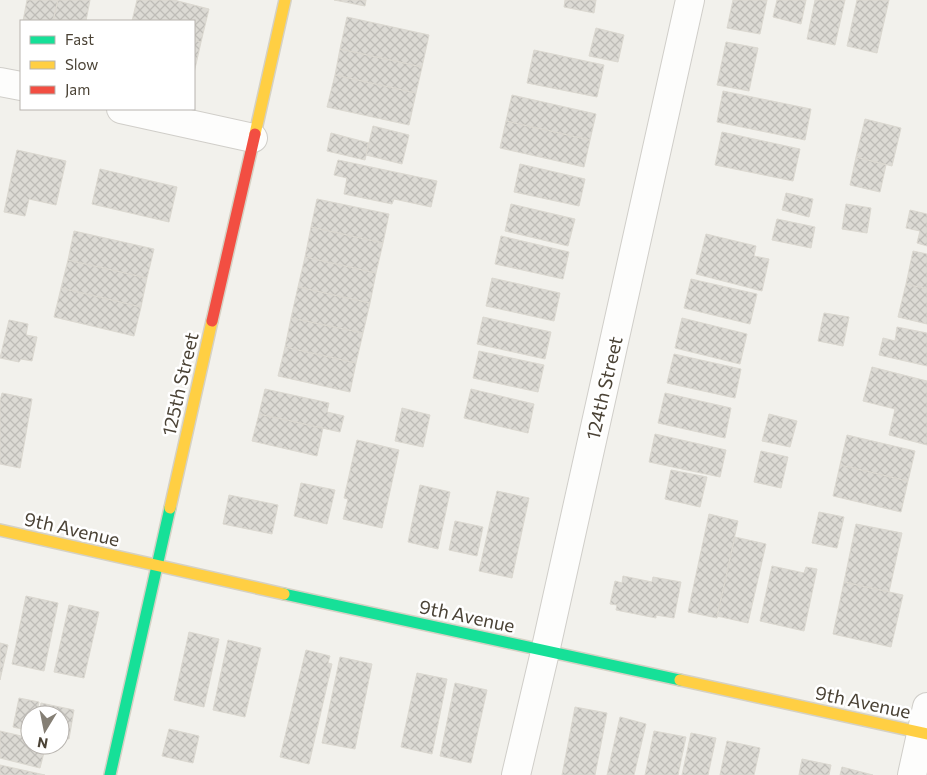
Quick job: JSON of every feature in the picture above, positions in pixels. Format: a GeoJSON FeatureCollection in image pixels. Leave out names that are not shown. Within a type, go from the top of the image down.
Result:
{"type":"FeatureCollection","features":[{"type":"Feature","properties":{"kind":"street","name":"125th Street"},"geometry":{"type":"LineString","coordinates":[[110,775],[284,0]]}},
{"type":"Feature","properties":{"kind":"street","name":"124th Street"},"geometry":{"type":"LineString","coordinates":[[516,775],[690,0]]}},
{"type":"Feature","properties":{"kind":"street"},"geometry":{"type":"LineString","coordinates":[[0,82],[20,86]]}},
{"type":"Feature","properties":{"kind":"street"},"geometry":{"type":"LineString","coordinates":[[126,110],[253,138]]}},
{"type":"Feature","properties":{"kind":"street","name":"9th Avenue"},"geometry":{"type":"LineString","coordinates":[[0,530],[545,652],[925,724]]}},
{"type":"Feature","properties":{"kind":"street"},"geometry":{"type":"LineString","coordinates":[[912,775],[925,724]]}},
{"type":"Feature","properties":{"kind":"building"},"geometry":{"type":"Polygon","coordinates":[[[27,0],[58,0],[53,20],[23,20],[27,0]]]}},
{"type":"Feature","properties":{"kind":"building"},"geometry":{"type":"Polygon","coordinates":[[[58,0],[90,0],[86,20],[53,20],[58,0]]]}},
{"type":"Feature","properties":{"kind":"building"},"geometry":{"type":"Polygon","coordinates":[[[137,0],[174,0],[209,9],[201,42],[195,40],[195,20],[132,20],[137,0]]]}},
{"type":"Feature","properties":{"kind":"building"},"geometry":{"type":"Polygon","coordinates":[[[334,0],[366,0],[365,6],[334,0]]]}},
{"type":"Feature","properties":{"kind":"building"},"geometry":{"type":"Polygon","coordinates":[[[565,0],[596,0],[594,13],[564,7],[565,0]]]}},
{"type":"Feature","properties":{"kind":"building"},"geometry":{"type":"Polygon","coordinates":[[[733,0],[767,0],[760,34],[727,28],[733,0]]]}},
{"type":"Feature","properties":{"kind":"building"},"geometry":{"type":"Polygon","coordinates":[[[777,0],[806,0],[801,24],[773,17],[777,0]]]}},
{"type":"Feature","properties":{"kind":"building"},"geometry":{"type":"Polygon","coordinates":[[[815,0],[845,0],[835,45],[807,39],[815,0]]]}},
{"type":"Feature","properties":{"kind":"building"},"geometry":{"type":"Polygon","coordinates":[[[857,0],[889,0],[877,53],[847,46],[857,0]]]}},
{"type":"Feature","properties":{"kind":"building"},"geometry":{"type":"Polygon","coordinates":[[[347,17],[429,35],[422,67],[340,49],[347,17]]]}},
{"type":"Feature","properties":{"kind":"building"},"geometry":{"type":"Polygon","coordinates":[[[596,28],[624,35],[618,62],[589,56],[596,28]]]}},
{"type":"Feature","properties":{"kind":"building"},"geometry":{"type":"Polygon","coordinates":[[[195,40],[201,42],[195,69],[195,40]]]}},
{"type":"Feature","properties":{"kind":"building"},"geometry":{"type":"Polygon","coordinates":[[[726,42],[758,48],[749,91],[717,85],[726,42]]]}},
{"type":"Feature","properties":{"kind":"building"},"geometry":{"type":"Polygon","coordinates":[[[340,49],[422,67],[416,93],[335,75],[340,49]]]}},
{"type":"Feature","properties":{"kind":"building"},"geometry":{"type":"Polygon","coordinates":[[[534,50],[604,65],[597,97],[527,83],[534,50]]]}},
{"type":"Feature","properties":{"kind":"building"},"geometry":{"type":"Polygon","coordinates":[[[335,75],[416,93],[409,125],[327,107],[335,75]]]}},
{"type":"Feature","properties":{"kind":"building"},"geometry":{"type":"Polygon","coordinates":[[[723,91],[811,109],[805,140],[717,122],[723,91]]]}},
{"type":"Feature","properties":{"kind":"building"},"geometry":{"type":"Polygon","coordinates":[[[512,95],[596,114],[590,140],[506,121],[512,95]]]}},
{"type":"Feature","properties":{"kind":"building"},"geometry":{"type":"Polygon","coordinates":[[[865,119],[901,128],[892,166],[856,157],[865,119]]]}},
{"type":"Feature","properties":{"kind":"building"},"geometry":{"type":"Polygon","coordinates":[[[506,121],[590,140],[584,167],[500,148],[506,121]]]}},
{"type":"Feature","properties":{"kind":"building"},"geometry":{"type":"Polygon","coordinates":[[[373,126],[409,135],[402,164],[366,155],[373,126]]]}},
{"type":"Feature","properties":{"kind":"building"},"geometry":{"type":"Polygon","coordinates":[[[722,132],[800,149],[793,181],[715,165],[722,132]]]}},
{"type":"Feature","properties":{"kind":"building"},"geometry":{"type":"Polygon","coordinates":[[[331,133],[369,143],[365,160],[327,151],[331,133]]]}},
{"type":"Feature","properties":{"kind":"building"},"geometry":{"type":"Polygon","coordinates":[[[17,150],[66,161],[56,205],[29,199],[25,216],[4,212],[17,150]]]}},
{"type":"Feature","properties":{"kind":"building"},"geometry":{"type":"Polygon","coordinates":[[[856,157],[886,165],[880,192],[850,185],[856,157]]]}},
{"type":"Feature","properties":{"kind":"building"},"geometry":{"type":"Polygon","coordinates":[[[338,160],[437,181],[431,207],[394,199],[392,204],[344,194],[347,178],[334,175],[338,160]]]}},
{"type":"Feature","properties":{"kind":"building"},"geometry":{"type":"Polygon","coordinates":[[[520,164],[585,179],[579,206],[514,192],[520,164]]]}},
{"type":"Feature","properties":{"kind":"building"},"geometry":{"type":"Polygon","coordinates":[[[100,169],[177,187],[169,222],[92,204],[100,169]]]}},
{"type":"Feature","properties":{"kind":"building"},"geometry":{"type":"Polygon","coordinates":[[[786,193],[813,199],[809,217],[782,210],[786,193]]]}},
{"type":"Feature","properties":{"kind":"building"},"geometry":{"type":"Polygon","coordinates":[[[317,199],[389,214],[383,243],[311,227],[317,199]]]}},
{"type":"Feature","properties":{"kind":"building"},"geometry":{"type":"Polygon","coordinates":[[[511,204],[575,219],[568,246],[505,231],[511,204]]]}},
{"type":"Feature","properties":{"kind":"building"},"geometry":{"type":"Polygon","coordinates":[[[846,204],[871,208],[867,233],[842,229],[846,204]]]}},
{"type":"Feature","properties":{"kind":"building"},"geometry":{"type":"Polygon","coordinates":[[[910,210],[927,214],[927,246],[917,243],[920,231],[906,228],[910,210]]]}},
{"type":"Feature","properties":{"kind":"building"},"geometry":{"type":"Polygon","coordinates":[[[777,219],[815,227],[811,248],[772,240],[777,219]]]}},
{"type":"Feature","properties":{"kind":"building"},"geometry":{"type":"Polygon","coordinates":[[[311,227],[383,243],[376,273],[305,257],[311,227]]]}},
{"type":"Feature","properties":{"kind":"building"},"geometry":{"type":"Polygon","coordinates":[[[74,231],[154,249],[147,278],[68,260],[74,231]]]}},
{"type":"Feature","properties":{"kind":"building"},"geometry":{"type":"Polygon","coordinates":[[[706,234],[756,246],[754,256],[769,259],[762,291],[696,274],[706,234]]]}},
{"type":"Feature","properties":{"kind":"building"},"geometry":{"type":"Polygon","coordinates":[[[501,236],[569,252],[563,279],[495,264],[501,236]]]}},
{"type":"Feature","properties":{"kind":"building"},"geometry":{"type":"Polygon","coordinates":[[[913,251],[927,254],[927,289],[906,284],[913,251]]]}},
{"type":"Feature","properties":{"kind":"building"},"geometry":{"type":"Polygon","coordinates":[[[305,257],[376,273],[370,303],[298,287],[305,257]]]}},
{"type":"Feature","properties":{"kind":"building"},"geometry":{"type":"Polygon","coordinates":[[[68,260],[147,278],[141,307],[61,288],[68,260]]]}},
{"type":"Feature","properties":{"kind":"building"},"geometry":{"type":"Polygon","coordinates":[[[492,278],[560,293],[554,321],[486,306],[492,278]]]}},
{"type":"Feature","properties":{"kind":"building"},"geometry":{"type":"Polygon","coordinates":[[[691,279],[757,294],[750,324],[684,308],[691,279]]]}},
{"type":"Feature","properties":{"kind":"building"},"geometry":{"type":"Polygon","coordinates":[[[906,284],[927,289],[927,324],[898,317],[906,284]]]}},
{"type":"Feature","properties":{"kind":"building"},"geometry":{"type":"Polygon","coordinates":[[[298,287],[370,303],[363,333],[291,318],[298,287]]]}},
{"type":"Feature","properties":{"kind":"building"},"geometry":{"type":"Polygon","coordinates":[[[61,288],[141,307],[134,336],[54,317],[61,288]]]}},
{"type":"Feature","properties":{"kind":"building"},"geometry":{"type":"Polygon","coordinates":[[[824,313],[849,317],[843,346],[818,341],[824,313]]]}},
{"type":"Feature","properties":{"kind":"building"},"geometry":{"type":"Polygon","coordinates":[[[483,317],[551,332],[545,359],[477,344],[483,317]]]}},
{"type":"Feature","properties":{"kind":"building"},"geometry":{"type":"Polygon","coordinates":[[[291,318],[363,333],[356,363],[285,347],[291,318]]]}},
{"type":"Feature","properties":{"kind":"building"},"geometry":{"type":"Polygon","coordinates":[[[682,318],[747,334],[740,364],[675,348],[682,318]]]}},
{"type":"Feature","properties":{"kind":"building"},"geometry":{"type":"Polygon","coordinates":[[[9,320],[28,324],[26,335],[37,337],[32,361],[21,359],[19,362],[0,358],[9,320]]]}},
{"type":"Feature","properties":{"kind":"building"},"geometry":{"type":"Polygon","coordinates":[[[897,327],[927,333],[927,366],[879,355],[883,338],[895,341],[897,327]]]}},
{"type":"Feature","properties":{"kind":"building"},"geometry":{"type":"Polygon","coordinates":[[[285,347],[356,363],[350,392],[278,376],[285,347]]]}},
{"type":"Feature","properties":{"kind":"building"},"geometry":{"type":"Polygon","coordinates":[[[479,351],[544,365],[538,392],[473,378],[479,351]]]}},
{"type":"Feature","properties":{"kind":"building"},"geometry":{"type":"Polygon","coordinates":[[[674,354],[741,369],[735,398],[667,383],[674,354]]]}},
{"type":"Feature","properties":{"kind":"building"},"geometry":{"type":"Polygon","coordinates":[[[872,367],[927,381],[927,445],[889,435],[895,409],[863,401],[872,367]]]}},
{"type":"Feature","properties":{"kind":"building"},"geometry":{"type":"Polygon","coordinates":[[[265,389],[329,403],[327,412],[344,416],[340,432],[259,414],[265,389]]]}},
{"type":"Feature","properties":{"kind":"building"},"geometry":{"type":"Polygon","coordinates":[[[471,389],[534,404],[528,433],[464,418],[471,389]]]}},
{"type":"Feature","properties":{"kind":"building"},"geometry":{"type":"Polygon","coordinates":[[[2,393],[32,399],[20,468],[0,464],[0,401],[2,393]]]}},
{"type":"Feature","properties":{"kind":"building"},"geometry":{"type":"Polygon","coordinates":[[[665,393],[731,408],[725,438],[658,423],[665,393]]]}},
{"type":"Feature","properties":{"kind":"building"},"geometry":{"type":"Polygon","coordinates":[[[402,408],[430,415],[423,447],[395,441],[402,408]]]}},
{"type":"Feature","properties":{"kind":"building"},"geometry":{"type":"Polygon","coordinates":[[[259,414],[323,428],[317,456],[252,441],[259,414]]]}},
{"type":"Feature","properties":{"kind":"building"},"geometry":{"type":"Polygon","coordinates":[[[769,414],[797,421],[790,447],[762,441],[769,414]]]}},
{"type":"Feature","properties":{"kind":"building"},"geometry":{"type":"Polygon","coordinates":[[[655,434],[726,450],[720,477],[649,462],[655,434]]]}},
{"type":"Feature","properties":{"kind":"building"},"geometry":{"type":"Polygon","coordinates":[[[847,435],[915,451],[908,481],[840,465],[847,435]]]}},
{"type":"Feature","properties":{"kind":"building"},"geometry":{"type":"Polygon","coordinates":[[[357,440],[399,450],[382,528],[343,519],[348,499],[344,498],[357,440]]]}},
{"type":"Feature","properties":{"kind":"building"},"geometry":{"type":"Polygon","coordinates":[[[761,451],[788,457],[781,488],[754,482],[761,451]]]}},
{"type":"Feature","properties":{"kind":"building"},"geometry":{"type":"Polygon","coordinates":[[[840,465],[908,481],[901,512],[833,496],[840,465]]]}},
{"type":"Feature","properties":{"kind":"building"},"geometry":{"type":"Polygon","coordinates":[[[671,470],[707,477],[700,507],[665,499],[671,470]]]}},
{"type":"Feature","properties":{"kind":"building"},"geometry":{"type":"Polygon","coordinates":[[[301,483],[335,490],[327,524],[294,516],[301,483]]]}},
{"type":"Feature","properties":{"kind":"building"},"geometry":{"type":"Polygon","coordinates":[[[420,485],[450,492],[438,549],[408,542],[420,485]]]}},
{"type":"Feature","properties":{"kind":"building"},"geometry":{"type":"Polygon","coordinates":[[[497,491],[529,498],[512,578],[479,571],[497,491]]]}},
{"type":"Feature","properties":{"kind":"building"},"geometry":{"type":"Polygon","coordinates":[[[229,495],[278,505],[272,534],[223,524],[229,495]]]}},
{"type":"Feature","properties":{"kind":"building"},"geometry":{"type":"Polygon","coordinates":[[[819,512],[844,517],[837,548],[812,543],[819,512]]]}},
{"type":"Feature","properties":{"kind":"building"},"geometry":{"type":"Polygon","coordinates":[[[709,514],[738,521],[717,618],[688,612],[709,514]]]}},
{"type":"Feature","properties":{"kind":"building"},"geometry":{"type":"Polygon","coordinates":[[[455,521],[483,527],[477,556],[449,550],[455,521]]]}},
{"type":"Feature","properties":{"kind":"building"},"geometry":{"type":"Polygon","coordinates":[[[856,524],[902,533],[889,592],[844,582],[856,524]]]}},
{"type":"Feature","properties":{"kind":"building"},"geometry":{"type":"Polygon","coordinates":[[[735,537],[766,544],[748,623],[717,616],[735,537]]]}},
{"type":"Feature","properties":{"kind":"building"},"geometry":{"type":"Polygon","coordinates":[[[772,566],[804,573],[806,567],[817,569],[804,631],[760,621],[772,566]]]}},
{"type":"Feature","properties":{"kind":"building"},"geometry":{"type":"Polygon","coordinates":[[[623,576],[652,582],[653,577],[681,582],[674,618],[656,615],[656,618],[616,610],[617,605],[610,604],[615,581],[622,583],[623,576]]]}},
{"type":"Feature","properties":{"kind":"building"},"geometry":{"type":"Polygon","coordinates":[[[844,582],[903,595],[891,647],[833,634],[844,582]]]}},
{"type":"Feature","properties":{"kind":"building"},"geometry":{"type":"Polygon","coordinates":[[[26,596],[58,603],[44,671],[12,664],[26,596]]]}},
{"type":"Feature","properties":{"kind":"building"},"geometry":{"type":"Polygon","coordinates":[[[69,605],[99,612],[84,678],[54,672],[69,605]]]}},
{"type":"Feature","properties":{"kind":"building"},"geometry":{"type":"Polygon","coordinates":[[[189,632],[219,639],[204,707],[174,700],[189,632]]]}},
{"type":"Feature","properties":{"kind":"building"},"geometry":{"type":"Polygon","coordinates":[[[228,640],[261,648],[245,717],[213,710],[228,640]]]}},
{"type":"Feature","properties":{"kind":"building"},"geometry":{"type":"Polygon","coordinates":[[[0,643],[8,645],[0,680],[0,643]]]}},
{"type":"Feature","properties":{"kind":"building"},"geometry":{"type":"Polygon","coordinates":[[[306,650],[330,656],[328,663],[332,664],[309,764],[280,757],[306,650]]]}},
{"type":"Feature","properties":{"kind":"building"},"geometry":{"type":"Polygon","coordinates":[[[340,657],[372,664],[355,749],[322,743],[340,657]]]}},
{"type":"Feature","properties":{"kind":"building"},"geometry":{"type":"Polygon","coordinates":[[[417,673],[447,679],[432,754],[401,747],[417,673]]]}},
{"type":"Feature","properties":{"kind":"building"},"geometry":{"type":"Polygon","coordinates":[[[455,683],[487,690],[471,763],[440,756],[455,683]]]}},
{"type":"Feature","properties":{"kind":"building"},"geometry":{"type":"Polygon","coordinates":[[[19,698],[39,702],[38,705],[20,705],[20,729],[13,727],[19,698]]]}},
{"type":"Feature","properties":{"kind":"building"},"geometry":{"type":"Polygon","coordinates":[[[575,707],[607,713],[595,775],[562,775],[575,707]]]}},
{"type":"Feature","properties":{"kind":"building"},"geometry":{"type":"Polygon","coordinates":[[[70,709],[74,710],[70,733],[70,709]]]}},
{"type":"Feature","properties":{"kind":"building"},"geometry":{"type":"Polygon","coordinates":[[[620,717],[646,724],[634,775],[607,775],[620,717]]]}},
{"type":"Feature","properties":{"kind":"building"},"geometry":{"type":"Polygon","coordinates":[[[169,729],[199,736],[193,763],[162,756],[169,729]]]}},
{"type":"Feature","properties":{"kind":"building"},"geometry":{"type":"Polygon","coordinates":[[[0,731],[20,736],[20,755],[43,755],[40,768],[0,758],[0,731]]]}},
{"type":"Feature","properties":{"kind":"building"},"geometry":{"type":"Polygon","coordinates":[[[654,731],[686,737],[678,775],[645,775],[654,731]]]}},
{"type":"Feature","properties":{"kind":"building"},"geometry":{"type":"Polygon","coordinates":[[[691,733],[716,738],[708,775],[682,775],[691,733]]]}},
{"type":"Feature","properties":{"kind":"building"},"geometry":{"type":"Polygon","coordinates":[[[727,741],[760,748],[754,775],[720,775],[727,741]]]}},
{"type":"Feature","properties":{"kind":"building"},"geometry":{"type":"Polygon","coordinates":[[[802,759],[831,765],[829,775],[799,775],[802,759]]]}},
{"type":"Feature","properties":{"kind":"building"},"geometry":{"type":"Polygon","coordinates":[[[0,765],[45,775],[0,775],[0,765]]]}},
{"type":"Feature","properties":{"kind":"building"},"geometry":{"type":"Polygon","coordinates":[[[842,767],[873,775],[840,775],[842,767]]]}},
{"type":"Feature","properties":{"kind":"traffic: fast"},"geometry":{"type":"LineString","coordinates":[[110,775],[170,508]]}},
{"type":"Feature","properties":{"kind":"traffic: fast"},"geometry":{"type":"LineString","coordinates":[[284,594],[680,680]]}},
{"type":"Feature","properties":{"kind":"traffic: slow"},"geometry":{"type":"LineString","coordinates":[[255,134],[285,0]]}},
{"type":"Feature","properties":{"kind":"traffic: slow"},"geometry":{"type":"LineString","coordinates":[[170,508],[212,321]]}},
{"type":"Feature","properties":{"kind":"traffic: slow"},"geometry":{"type":"LineString","coordinates":[[0,530],[284,594]]}},
{"type":"Feature","properties":{"kind":"traffic: slow"},"geometry":{"type":"LineString","coordinates":[[680,680],[927,734]]}},
{"type":"Feature","properties":{"kind":"traffic: jam"},"geometry":{"type":"LineString","coordinates":[[212,321],[255,134]]}}]}
